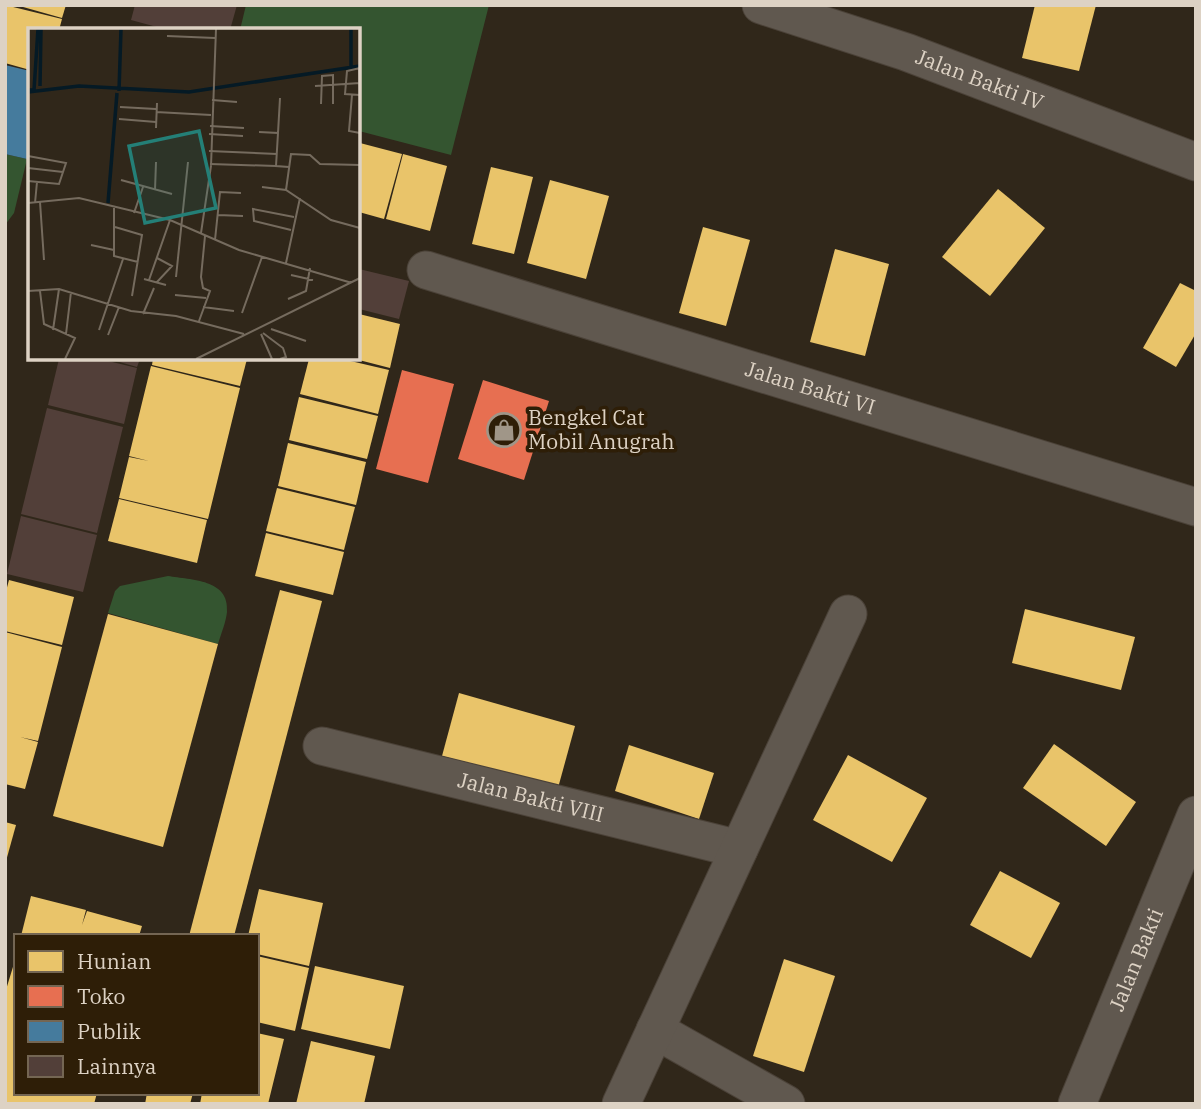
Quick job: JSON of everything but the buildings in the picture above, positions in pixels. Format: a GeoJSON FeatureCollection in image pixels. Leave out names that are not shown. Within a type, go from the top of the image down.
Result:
{"type":"FeatureCollection","features":[{"type":"Feature","properties":{"kind":"street","name":"Jalan Bakti IV"},"geometry":{"type":"LineString","coordinates":[[761,5],[906,52],[1196,162]]}},
{"type":"Feature","properties":{"kind":"street","name":"Jalan Bakti VI"},"geometry":{"type":"LineString","coordinates":[[426,270],[1196,507]]}},
{"type":"Feature","properties":{"kind":"street"},"geometry":{"type":"LineString","coordinates":[[621,1104],[848,614]]}},
{"type":"Feature","properties":{"kind":"street","name":"Jalan Bakti VIII"},"geometry":{"type":"LineString","coordinates":[[323,746],[739,849]]}},
{"type":"Feature","properties":{"kind":"street","name":"Jalan Bakti"},"geometry":{"type":"LineString","coordinates":[[1077,1104],[1196,815]]}},
{"type":"Feature","properties":{"kind":"street"},"geometry":{"type":"LineString","coordinates":[[655,1030],[786,1104]]}},
{"type":"Feature","properties":{"kind":"green space"},"geometry":{"type":"Polygon","coordinates":[[[246,5],[489,5],[451,155],[360,131],[360,28],[240,28],[246,5]]]}},
{"type":"Feature","properties":{"kind":"green space"},"geometry":{"type":"Polygon","coordinates":[[[5,154],[27,159],[14,213],[5,225],[5,154]]]}},
{"type":"Feature","properties":{"kind":"green space"},"geometry":{"type":"Polygon","coordinates":[[[168,576],[198,580],[216,587],[222,593],[227,612],[218,644],[108,613],[115,591],[120,586],[168,576]]]}},
{"type":"Feature","properties":{"kind":"place","name":"Bengkel Cat Mobil Anugrah"},"geometry":{"type":"Point","coordinates":[504,430]}}]}
